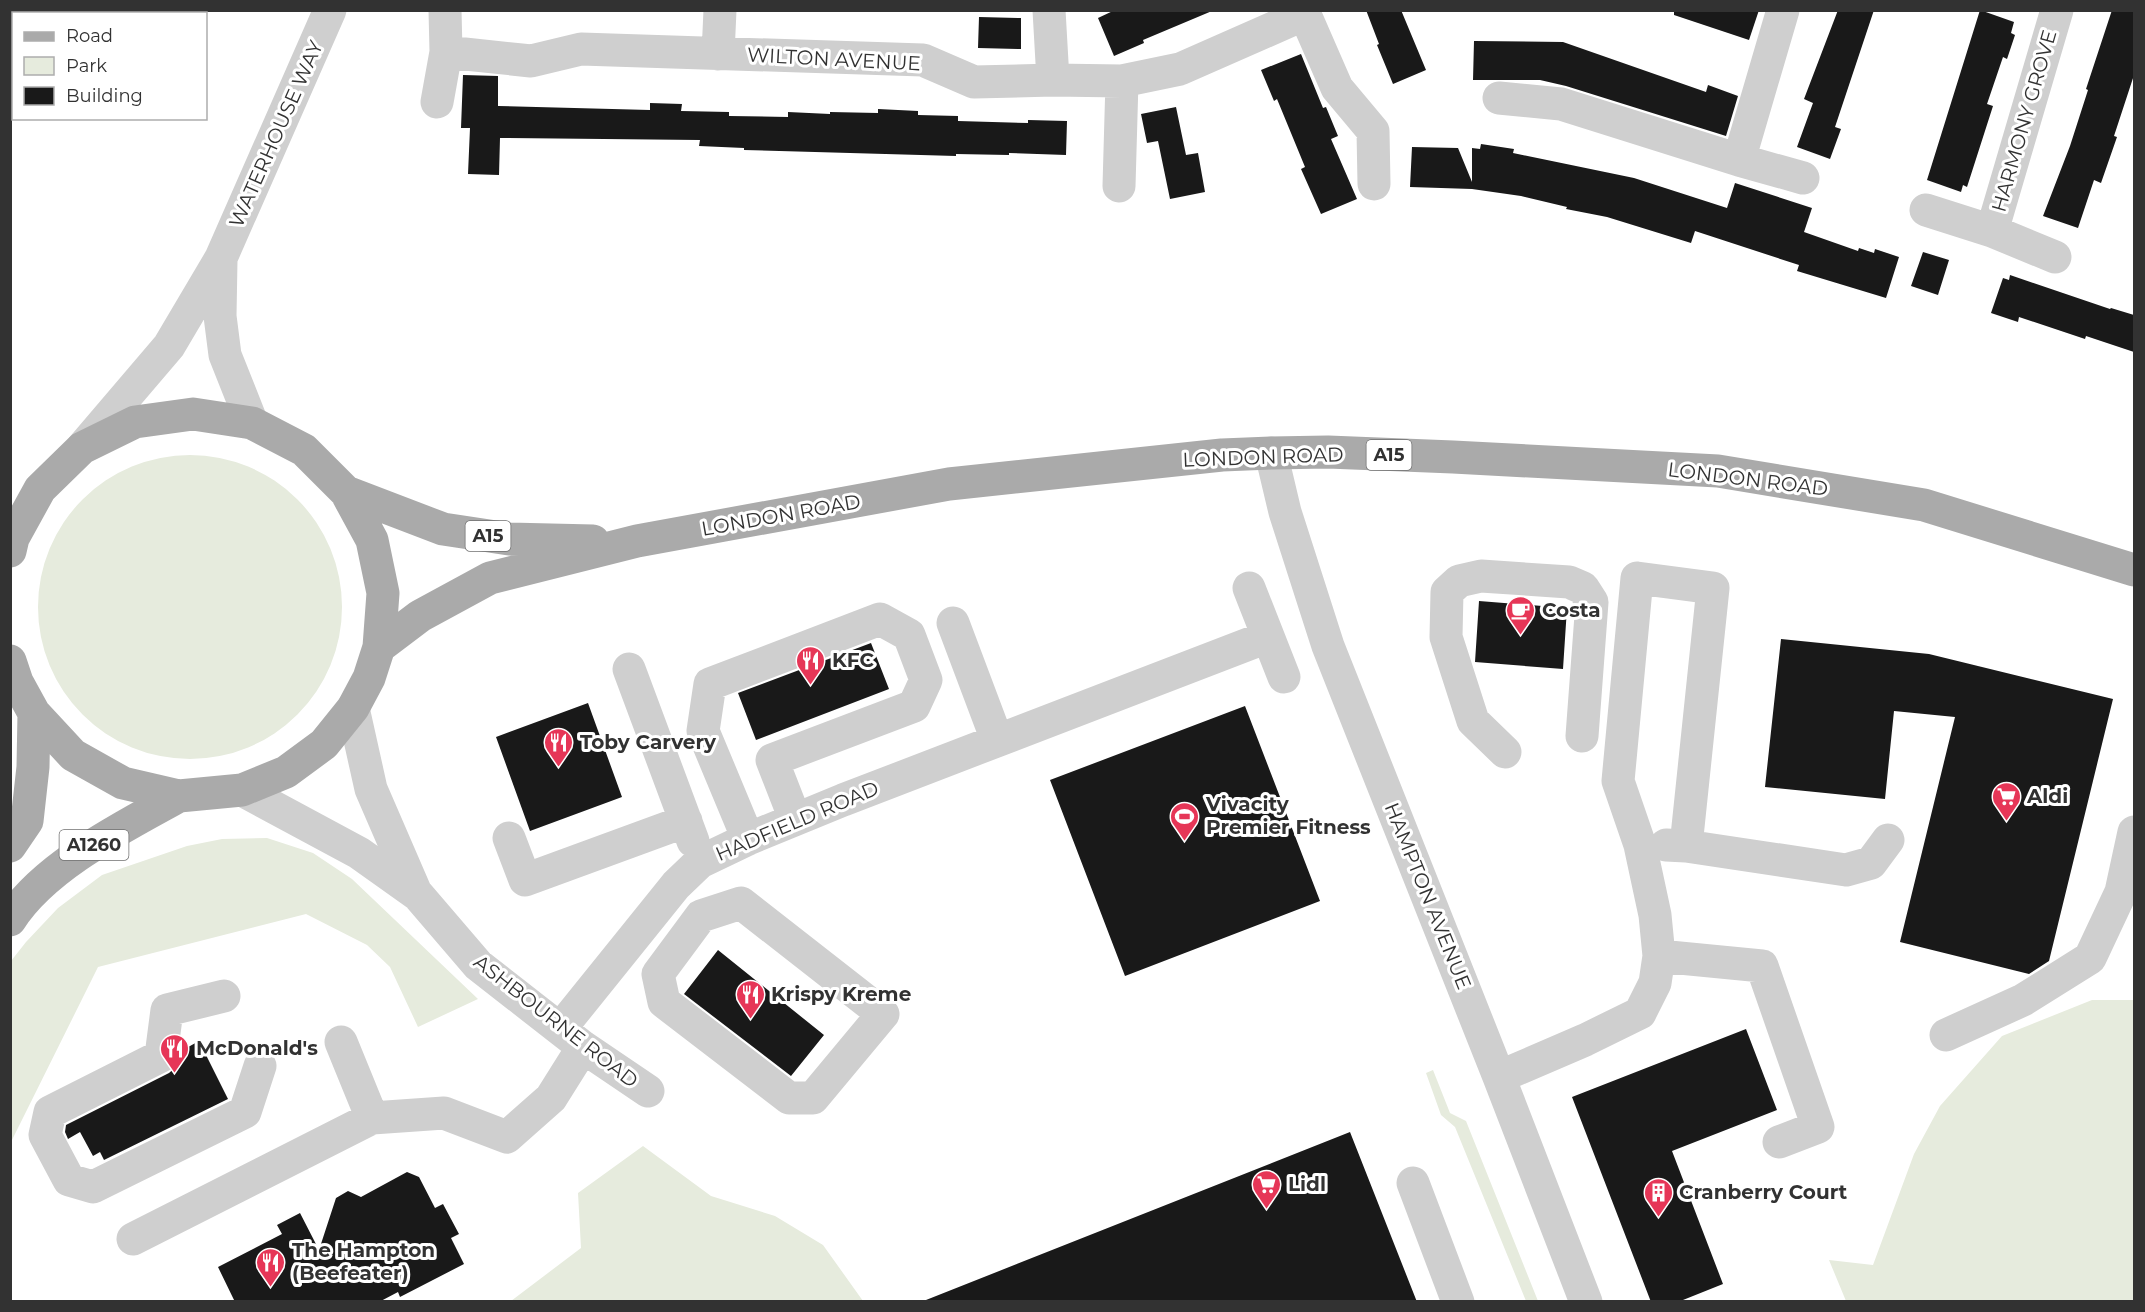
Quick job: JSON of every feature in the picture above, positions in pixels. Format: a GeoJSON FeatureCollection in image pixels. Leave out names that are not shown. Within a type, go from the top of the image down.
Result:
{"type":"FeatureCollection","features":[{"type":"Feature","properties":{"kind":"main road"},"geometry":{"type":"LineString","coordinates":[[10,550],[25,491],[82,448],[135,422],[193,414],[252,423],[304,450],[346,492],[372,540],[383,593],[379,646],[369,678],[353,708],[324,744],[286,772],[243,790],[179,796],[123,783],[73,755],[34,713],[17,682],[10,662]]}},
{"type":"Feature","properties":{"kind":"main road","name":"LONDON ROAD"},"geometry":{"type":"LineString","coordinates":[[379,646],[420,616],[490,579],[637,541],[950,484],[1222,455],[1328,452],[1718,471],[1924,505],[2134,570]]}},
{"type":"Feature","properties":{"kind":"main road","name":"LONDON ROAD"},"geometry":{"type":"LineString","coordinates":[[346,492],[443,530],[509,539],[637,541]]}},
{"type":"Feature","properties":{"kind":"main road"},"geometry":{"type":"LineString","coordinates":[[10,846],[27,821],[33,767],[34,713]]}},
{"type":"Feature","properties":{"kind":"main road","name":"A1260"},"geometry":{"type":"LineString","coordinates":[[10,920],[18,907],[61,867],[116,831],[179,796]]}},
{"type":"Feature","properties":{"kind":"street","name":"WATERHOUSE WAY"},"geometry":{"type":"LineString","coordinates":[[82,448],[169,346],[221,258],[330,10]]}},
{"type":"Feature","properties":{"kind":"street"},"geometry":{"type":"LineString","coordinates":[[718,54],[720,10]]}},
{"type":"Feature","properties":{"kind":"street"},"geometry":{"type":"LineString","coordinates":[[1049,10],[1053,80]]}},
{"type":"Feature","properties":{"kind":"street"},"geometry":{"type":"LineString","coordinates":[[1739,160],[1783,10]]}},
{"type":"Feature","properties":{"kind":"street","name":"HARMONY GROVE"},"geometry":{"type":"LineString","coordinates":[[1992,231],[2057,10]]}},
{"type":"Feature","properties":{"kind":"street"},"geometry":{"type":"LineString","coordinates":[[437,102],[446,52],[445,11]]}},
{"type":"Feature","properties":{"kind":"street","name":"WILTON AVENUE"},"geometry":{"type":"LineString","coordinates":[[446,52],[531,60],[582,50],[923,60],[974,82],[1122,81],[1180,69],[1304,12],[1337,88],[1373,131],[1374,184]]}},
{"type":"Feature","properties":{"kind":"street"},"geometry":{"type":"LineString","coordinates":[[1119,186],[1122,81]]}},
{"type":"Feature","properties":{"kind":"street"},"geometry":{"type":"LineString","coordinates":[[1499,98],[1561,104],[1803,178]]}},
{"type":"Feature","properties":{"kind":"street","name":"HARMONY GROVE"},"geometry":{"type":"LineString","coordinates":[[1926,210],[1992,231],[2055,257]]}},
{"type":"Feature","properties":{"kind":"street","name":"WATERHOUSE WAY"},"geometry":{"type":"LineString","coordinates":[[221,258],[220,316],[225,355],[252,423]]}},
{"type":"Feature","properties":{"kind":"street","name":"HAMPTON AVENUE"},"geometry":{"type":"LineString","coordinates":[[1271,453],[1285,512],[1328,646],[1586,1302]]}},
{"type":"Feature","properties":{"kind":"street"},"geometry":{"type":"LineString","coordinates":[[1505,752],[1473,721],[1446,638],[1447,592],[1459,581],[1481,576],[1569,582],[1582,588],[1592,602],[1582,736]]}},
{"type":"Feature","properties":{"kind":"street"},"geometry":{"type":"LineString","coordinates":[[1499,1077],[1585,1040],[1640,1013],[1657,969],[1655,915],[1640,845],[1618,781],[1637,578],[1713,588],[1686,846]]}},
{"type":"Feature","properties":{"kind":"street"},"geometry":{"type":"LineString","coordinates":[[1249,588],[1284,677]]}},
{"type":"Feature","properties":{"kind":"street"},"geometry":{"type":"LineString","coordinates":[[748,839],[703,731],[710,684],[880,619],[909,635],[926,680],[914,706],[772,760],[795,819]]}},
{"type":"Feature","properties":{"kind":"street"},"geometry":{"type":"LineString","coordinates":[[953,623],[997,740]]}},
{"type":"Feature","properties":{"kind":"street","name":"HADFIELD ROAD"},"geometry":{"type":"LineString","coordinates":[[372,1118],[444,1113],[507,1137],[551,1098],[572,1038],[676,885],[700,862],[795,819],[1267,637]]}},
{"type":"Feature","properties":{"kind":"street"},"geometry":{"type":"LineString","coordinates":[[629,669],[700,862]]}},
{"type":"Feature","properties":{"kind":"street","name":"ASHBOURNE ROAD"},"geometry":{"type":"LineString","coordinates":[[353,708],[371,789],[417,895]]}},
{"type":"Feature","properties":{"kind":"street","name":"ASHBOURNE ROAD"},"geometry":{"type":"LineString","coordinates":[[243,790],[358,853],[417,895],[478,965],[572,1038],[648,1091]]}},
{"type":"Feature","properties":{"kind":"street"},"geometry":{"type":"LineString","coordinates":[[509,838],[525,880],[686,821]]}},
{"type":"Feature","properties":{"kind":"street"},"geometry":{"type":"LineString","coordinates":[[1946,1035],[2023,1000],[2090,958],[2121,892],[2134,832]]}},
{"type":"Feature","properties":{"kind":"street"},"geometry":{"type":"LineString","coordinates":[[1640,845],[1686,846],[1846,870],[1871,863],[1888,840]]}},
{"type":"Feature","properties":{"kind":"street"},"geometry":{"type":"LineString","coordinates":[[741,903],[883,1014],[813,1098],[789,1098],[664,1002],[658,974],[701,916],[741,903]]}},
{"type":"Feature","properties":{"kind":"street"},"geometry":{"type":"LineString","coordinates":[[1657,969],[1762,966],[1818,1127],[1779,1142]]}},
{"type":"Feature","properties":{"kind":"street"},"geometry":{"type":"LineString","coordinates":[[224,996],[167,1010],[161,1056],[50,1112],[45,1135],[69,1180],[93,1187],[245,1112],[260,1066]]}},
{"type":"Feature","properties":{"kind":"street"},"geometry":{"type":"LineString","coordinates":[[133,1239],[372,1118],[341,1042]]}},
{"type":"Feature","properties":{"kind":"street"},"geometry":{"type":"LineString","coordinates":[[1413,1183],[1458,1302]]}},
{"type":"Feature","properties":{"kind":"green space"},"geometry":{"type":"Polygon","coordinates":[[[190,455],[220,458],[248,467],[274,481],[297,500],[316,523],[330,549],[339,577],[342,607],[339,637],[330,665],[316,691],[297,714],[274,733],[248,747],[220,756],[190,759],[160,756],[132,747],[106,733],[83,714],[64,691],[50,665],[41,637],[38,607],[41,577],[50,549],[64,523],[83,500],[106,481],[132,467],[160,458],[190,455]]]}},
{"type":"Feature","properties":{"kind":"green space"},"geometry":{"type":"Polygon","coordinates":[[[267,838],[313,853],[352,879],[478,999],[418,1027],[390,967],[367,945],[306,914],[98,967],[11,1142],[11,961],[26,942],[58,908],[102,875],[187,846],[222,839],[267,838]]]}},
{"type":"Feature","properties":{"kind":"green space"},"geometry":{"type":"Polygon","coordinates":[[[2092,1000],[2134,1000],[2134,1301],[1846,1301],[1829,1260],[1873,1265],[1914,1154],[1940,1106],[2002,1036],[2092,1000]]]}},
{"type":"Feature","properties":{"kind":"green space"},"geometry":{"type":"Polygon","coordinates":[[[1433,1070],[1450,1113],[1466,1121],[1538,1301],[1526,1301],[1455,1127],[1441,1115],[1426,1073],[1433,1070]]]}},
{"type":"Feature","properties":{"kind":"green space"},"geometry":{"type":"Polygon","coordinates":[[[643,1146],[711,1196],[775,1216],[823,1245],[863,1301],[511,1301],[581,1248],[578,1193],[643,1146]]]}},
{"type":"Feature","properties":{"kind":"building"},"geometry":{"type":"Polygon","coordinates":[[[1115,10],[1212,11],[1143,40],[1144,43],[1114,56],[1098,18],[1115,10]]]}},
{"type":"Feature","properties":{"kind":"building"},"geometry":{"type":"Polygon","coordinates":[[[1366,10],[1401,10],[1426,70],[1393,84],[1366,10]]]}},
{"type":"Feature","properties":{"kind":"building"},"geometry":{"type":"Polygon","coordinates":[[[1674,10],[1759,10],[1749,40],[1674,15],[1674,10]]]}},
{"type":"Feature","properties":{"kind":"building"},"geometry":{"type":"Polygon","coordinates":[[[1838,10],[1874,10],[1835,127],[1841,129],[1830,159],[1797,147],[1813,103],[1804,99],[1838,10]]]}},
{"type":"Feature","properties":{"kind":"building"},"geometry":{"type":"Polygon","coordinates":[[[1980,10],[2014,22],[2011,33],[2015,35],[2007,59],[2003,57],[1987,104],[1993,106],[1967,187],[1963,185],[1961,192],[1927,180],[1980,10]]]}},
{"type":"Feature","properties":{"kind":"building"},"geometry":{"type":"Polygon","coordinates":[[[2112,10],[2134,10],[2134,75],[2114,136],[2117,137],[2101,183],[2094,180],[2078,228],[2043,216],[2070,146],[2112,10]]]}},
{"type":"Feature","properties":{"kind":"building"},"geometry":{"type":"Polygon","coordinates":[[[979,17],[1021,18],[1021,49],[978,48],[979,17]]]}},
{"type":"Feature","properties":{"kind":"building"},"geometry":{"type":"Polygon","coordinates":[[[1474,41],[1563,42],[1706,92],[1708,85],[1738,96],[1726,136],[1540,80],[1473,80],[1474,41]]]}},
{"type":"Feature","properties":{"kind":"building"},"geometry":{"type":"Polygon","coordinates":[[[1301,54],[1323,108],[1326,107],[1338,136],[1331,139],[1357,199],[1321,214],[1301,169],[1305,167],[1277,99],[1274,101],[1261,70],[1301,54]]]}},
{"type":"Feature","properties":{"kind":"building"},"geometry":{"type":"Polygon","coordinates":[[[463,75],[498,76],[498,106],[650,110],[650,103],[682,104],[681,111],[729,112],[729,116],[788,117],[788,112],[878,113],[878,109],[918,111],[918,115],[958,116],[958,121],[1028,123],[1028,120],[1067,121],[1066,155],[1009,153],[1009,155],[956,154],[956,156],[744,150],[744,148],[699,146],[700,140],[500,138],[499,175],[468,174],[470,128],[461,128],[463,75]]]}},
{"type":"Feature","properties":{"kind":"building"},"geometry":{"type":"Polygon","coordinates":[[[1176,107],[1186,155],[1198,153],[1205,192],[1170,199],[1158,141],[1147,143],[1141,114],[1176,107]]]}},
{"type":"Feature","properties":{"kind":"building"},"geometry":{"type":"Polygon","coordinates":[[[1481,144],[1514,149],[1513,153],[1634,178],[1727,208],[1735,183],[1812,208],[1804,232],[1858,251],[1859,248],[1874,253],[1875,249],[1899,257],[1886,298],[1797,271],[1799,265],[1695,231],[1691,243],[1607,217],[1566,209],[1567,207],[1521,196],[1472,189],[1410,187],[1412,147],[1458,148],[1472,182],[1472,148],[1480,149],[1481,144]]]}},
{"type":"Feature","properties":{"kind":"building"},"geometry":{"type":"Polygon","coordinates":[[[1923,252],[1949,260],[1938,295],[1911,286],[1923,252]]]}},
{"type":"Feature","properties":{"kind":"building"},"geometry":{"type":"Polygon","coordinates":[[[2010,275],[2134,315],[2134,352],[2086,336],[2085,339],[2019,317],[2018,322],[1991,313],[2003,278],[2009,280],[2010,275]]]}},
{"type":"Feature","properties":{"kind":"building","name":"Costa"},"geometry":{"type":"Polygon","coordinates":[[[1479,601],[1567,608],[1563,669],[1475,662],[1479,601]]]}},
{"type":"Feature","properties":{"kind":"building","name":"Aldi"},"geometry":{"type":"Polygon","coordinates":[[[1781,639],[1929,654],[2113,699],[2049,961],[2029,974],[1900,942],[1955,717],[1894,711],[1885,799],[1765,787],[1781,639]]]}},
{"type":"Feature","properties":{"kind":"building","name":"KFC"},"geometry":{"type":"Polygon","coordinates":[[[871,643],[889,689],[756,740],[738,693],[871,643]]]}},
{"type":"Feature","properties":{"kind":"building","name":"Toby Carvery"},"geometry":{"type":"Polygon","coordinates":[[[588,703],[622,797],[530,831],[496,737],[588,703]]]}},
{"type":"Feature","properties":{"kind":"building","name":"Vivacity Premier Fitness"},"geometry":{"type":"Polygon","coordinates":[[[1245,706],[1320,901],[1125,976],[1050,780],[1245,706]]]}},
{"type":"Feature","properties":{"kind":"building","name":"Krispy Kreme"},"geometry":{"type":"Polygon","coordinates":[[[718,950],[824,1035],[791,1076],[684,994],[718,950]]]}},
{"type":"Feature","properties":{"kind":"building","name":"Cranberry Court"},"geometry":{"type":"Polygon","coordinates":[[[1746,1029],[1777,1110],[1672,1151],[1723,1284],[1678,1302],[1651,1302],[1572,1097],[1746,1029]]]}},
{"type":"Feature","properties":{"kind":"building","name":"McDonald's"},"geometry":{"type":"Polygon","coordinates":[[[199,1041],[228,1099],[104,1160],[100,1152],[93,1156],[80,1132],[68,1139],[65,1132],[66,1125],[169,1073],[177,1066],[181,1051],[199,1041]]]}},
{"type":"Feature","properties":{"kind":"building","name":"Lidl"},"geometry":{"type":"Polygon","coordinates":[[[1350,1132],[1417,1302],[927,1302],[926,1300],[1350,1132]]]}},
{"type":"Feature","properties":{"kind":"building"},"geometry":{"type":"Polygon","coordinates":[[[407,1172],[419,1177],[435,1208],[443,1204],[459,1234],[451,1238],[464,1264],[400,1297],[398,1292],[379,1302],[235,1302],[218,1267],[282,1234],[277,1225],[300,1213],[319,1250],[336,1198],[348,1191],[361,1197],[407,1172]]]}},
{"type":"Feature","properties":{"kind":"place","name":"Costa"},"geometry":{"type":"Point","coordinates":[1521,636]}},
{"type":"Feature","properties":{"kind":"place","name":"KFC"},"geometry":{"type":"Point","coordinates":[811,686]}},
{"type":"Feature","properties":{"kind":"place","name":"Toby Carvery"},"geometry":{"type":"Point","coordinates":[559,768]}},
{"type":"Feature","properties":{"kind":"place","name":"Aldi"},"geometry":{"type":"Point","coordinates":[2006,822]}},
{"type":"Feature","properties":{"kind":"place","name":"Vivacity Premier Fitness"},"geometry":{"type":"Point","coordinates":[1185,842]}},
{"type":"Feature","properties":{"kind":"place","name":"Krispy Kreme"},"geometry":{"type":"Point","coordinates":[750,1020]}},
{"type":"Feature","properties":{"kind":"place","name":"McDonald's"},"geometry":{"type":"Point","coordinates":[175,1074]}},
{"type":"Feature","properties":{"kind":"place","name":"Lidl"},"geometry":{"type":"Point","coordinates":[1267,1210]}},
{"type":"Feature","properties":{"kind":"place","name":"Cranberry Court"},"geometry":{"type":"Point","coordinates":[1658,1218]}},
{"type":"Feature","properties":{"kind":"place","name":"The Hampton (Beefeater)"},"geometry":{"type":"Point","coordinates":[271,1288]}}]}
